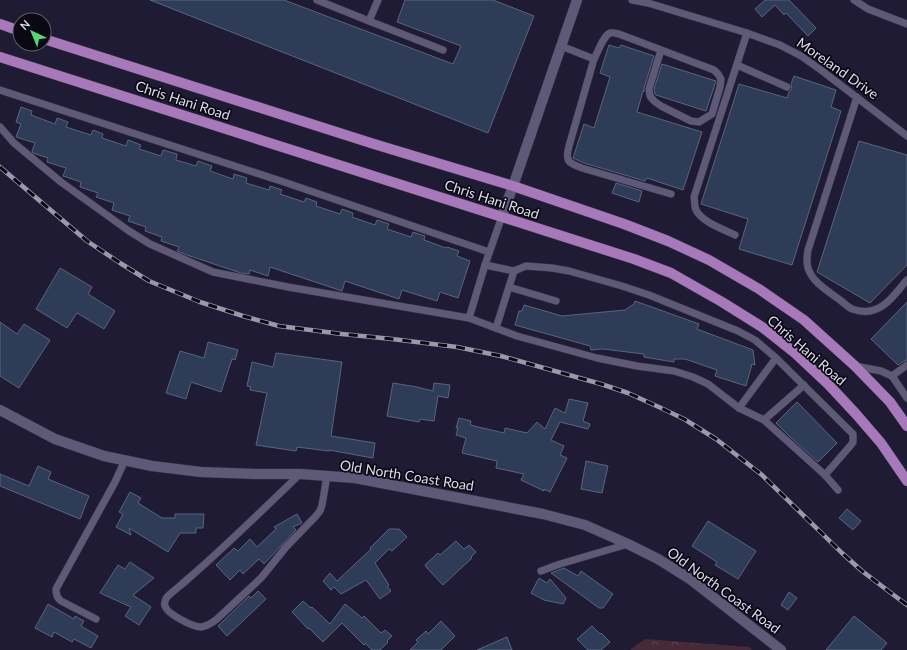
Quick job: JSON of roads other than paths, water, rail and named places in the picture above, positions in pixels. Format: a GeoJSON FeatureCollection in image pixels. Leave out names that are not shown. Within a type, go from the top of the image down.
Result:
{"type":"FeatureCollection","features":[{"type":"Feature","properties":{"kind":"main road"},"geometry":{"type":"LineString","coordinates":[[0,24],[12,28]]}},
{"type":"Feature","properties":{"kind":"main road","name":"Chris Hani Road"},"geometry":{"type":"LineString","coordinates":[[52,41],[374,144],[513,186],[624,224],[668,241],[709,260],[759,289],[804,320],[855,366],[890,402],[907,426]]}},
{"type":"Feature","properties":{"kind":"main road","name":"Chris Hani Road"},"geometry":{"type":"LineString","coordinates":[[0,57],[634,258],[672,273],[762,327],[795,353],[828,384],[881,443],[907,481]]}},
{"type":"Feature","properties":{"kind":"street"},"geometry":{"type":"LineString","coordinates":[[502,216],[577,0]]}},
{"type":"Feature","properties":{"kind":"street","name":"Old North Coast Road"},"geometry":{"type":"LineString","coordinates":[[0,410],[55,439],[104,456],[152,466],[201,472],[300,474],[355,478],[543,514],[585,525],[658,559],[690,579],[781,650]]}},
{"type":"Feature","properties":{"kind":"lane"},"geometry":{"type":"LineString","coordinates":[[317,0],[443,50]]}},
{"type":"Feature","properties":{"kind":"lane"},"geometry":{"type":"LineString","coordinates":[[369,20],[378,0]]}},
{"type":"Feature","properties":{"kind":"lane","name":"Moreland Drive"},"geometry":{"type":"LineString","coordinates":[[632,0],[648,3],[747,33],[801,56],[907,136]]}},
{"type":"Feature","properties":{"kind":"lane"},"geometry":{"type":"LineString","coordinates":[[854,0],[868,9],[907,24]]}},
{"type":"Feature","properties":{"kind":"lane"},"geometry":{"type":"LineString","coordinates":[[661,50],[649,89],[650,96],[661,106],[691,121],[700,122],[712,114],[721,79],[714,70],[619,34],[609,33],[605,37],[594,59],[567,156],[573,164],[582,168],[671,194]]}},
{"type":"Feature","properties":{"kind":"lane"},"geometry":{"type":"LineString","coordinates":[[735,235],[700,216],[696,210],[694,197],[747,33]]}},
{"type":"Feature","properties":{"kind":"lane"},"geometry":{"type":"LineString","coordinates":[[561,46],[594,59]]}},
{"type":"Feature","properties":{"kind":"lane"},"geometry":{"type":"LineString","coordinates":[[737,65],[786,87]]}},
{"type":"Feature","properties":{"kind":"lane"},"geometry":{"type":"LineString","coordinates":[[0,90],[340,201],[489,252]]}},
{"type":"Feature","properties":{"kind":"lane"},"geometry":{"type":"LineString","coordinates":[[857,97],[808,250],[806,260],[807,266],[810,274],[818,283],[851,308],[861,311],[871,311],[881,307],[889,301],[907,280]]}},
{"type":"Feature","properties":{"kind":"lane"},"geometry":{"type":"LineString","coordinates":[[0,127],[14,143],[61,182],[129,231],[150,244],[213,272],[469,318],[517,336],[597,358],[637,366],[674,371],[693,377],[708,384],[739,408],[764,420],[825,475],[838,490]]}},
{"type":"Feature","properties":{"kind":"lane"},"geometry":{"type":"LineString","coordinates":[[469,318],[489,252],[502,216]]}},
{"type":"Feature","properties":{"kind":"lane"},"geometry":{"type":"LineString","coordinates":[[485,265],[514,271],[526,266],[552,268],[622,286],[649,295],[755,340],[776,358],[853,434],[853,442],[851,445],[825,475]]}},
{"type":"Feature","properties":{"kind":"lane"},"geometry":{"type":"LineString","coordinates":[[496,328],[514,271]]}},
{"type":"Feature","properties":{"kind":"lane"},"geometry":{"type":"LineString","coordinates":[[509,287],[556,301]]}},
{"type":"Feature","properties":{"kind":"lane"},"geometry":{"type":"LineString","coordinates":[[739,408],[776,358]]}},
{"type":"Feature","properties":{"kind":"lane"},"geometry":{"type":"LineString","coordinates":[[892,376],[907,365]]}},
{"type":"Feature","properties":{"kind":"lane"},"geometry":{"type":"LineString","coordinates":[[855,366],[881,371],[892,376],[907,398]]}},
{"type":"Feature","properties":{"kind":"lane"},"geometry":{"type":"LineString","coordinates":[[764,420],[804,385]]}},
{"type":"Feature","properties":{"kind":"lane"},"geometry":{"type":"LineString","coordinates":[[96,619],[61,601],[56,593],[56,588],[115,482],[124,460]]}},
{"type":"Feature","properties":{"kind":"lane"},"geometry":{"type":"LineString","coordinates":[[300,474],[167,598],[165,601],[165,606],[168,611],[178,618],[199,627],[210,624],[218,619],[257,582],[286,547],[320,511],[327,476]]}},
{"type":"Feature","properties":{"kind":"lane"},"geometry":{"type":"LineString","coordinates":[[541,571],[628,544]]}},
{"type":"Feature","properties":{"kind":"railway"},"geometry":{"type":"LineString","coordinates":[[0,167],[87,241],[149,281],[200,302],[279,326],[457,347],[501,356],[628,393],[684,419],[716,439],[762,475],[862,571],[907,605]]}}]}
